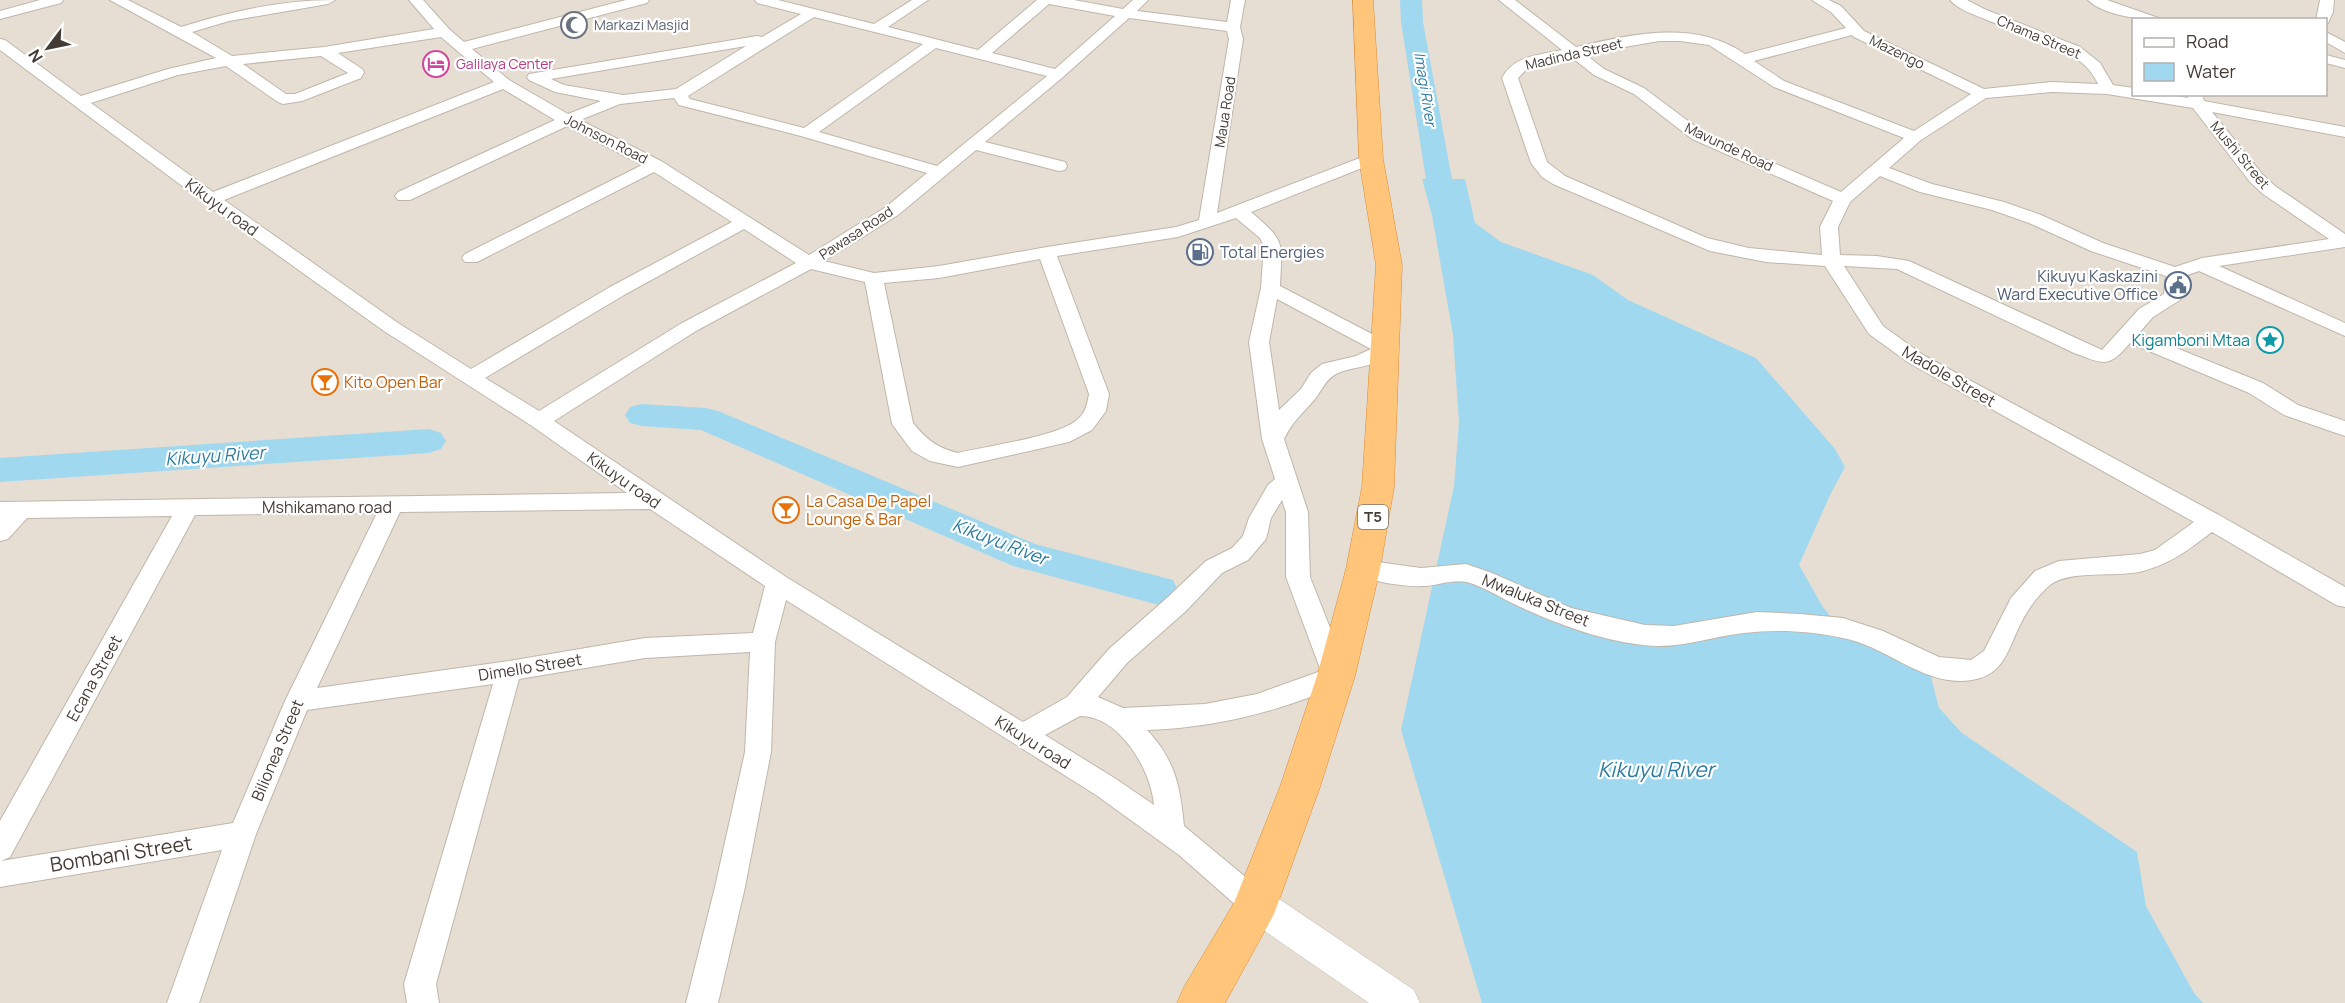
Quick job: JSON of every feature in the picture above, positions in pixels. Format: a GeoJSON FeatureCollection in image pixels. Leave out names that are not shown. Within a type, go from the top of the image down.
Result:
{"type":"FeatureCollection","features":[{"type":"Feature","properties":{"kind":"highway","name":"T5"},"geometry":{"type":"LineString","coordinates":[[1200,1003],[1256,904],[1300,787],[1336,676],[1363,570],[1378,487],[1389,265],[1371,159],[1364,0]]}},
{"type":"Feature","properties":{"kind":"street"},"geometry":{"type":"LineString","coordinates":[[0,15],[56,0]]}},
{"type":"Feature","properties":{"kind":"street"},"geometry":{"type":"LineString","coordinates":[[117,0],[181,31],[232,62],[287,100],[356,75],[357,72],[350,66],[324,51]]}},
{"type":"Feature","properties":{"kind":"street"},"geometry":{"type":"LineString","coordinates":[[181,31],[226,17],[328,0]]}},
{"type":"Feature","properties":{"kind":"street","name":"Johnson Road"},"geometry":{"type":"LineString","coordinates":[[416,0],[444,32],[499,79],[567,120],[655,165],[809,263],[874,279],[939,272],[1047,252],[1178,232],[1207,223],[1371,159]]}},
{"type":"Feature","properties":{"kind":"street"},"geometry":{"type":"LineString","coordinates":[[462,46],[610,4],[642,0]]}},
{"type":"Feature","properties":{"kind":"street"},"geometry":{"type":"LineString","coordinates":[[762,0],[810,14],[1058,74]]}},
{"type":"Feature","properties":{"kind":"street"},"geometry":{"type":"LineString","coordinates":[[876,30],[921,0]]}},
{"type":"Feature","properties":{"kind":"street"},"geometry":{"type":"LineString","coordinates":[[981,55],[1045,0]]}},
{"type":"Feature","properties":{"kind":"street"},"geometry":{"type":"LineString","coordinates":[[1052,0],[1158,19],[1233,27]]}},
{"type":"Feature","properties":{"kind":"street","name":"Pawasa Road"},"geometry":{"type":"LineString","coordinates":[[539,422],[689,327],[809,263],[892,211],[1058,74],[1141,0]]}},
{"type":"Feature","properties":{"kind":"street","name":"Maua Road"},"geometry":{"type":"LineString","coordinates":[[1207,223],[1236,39],[1233,27],[1238,0]]}},
{"type":"Feature","properties":{"kind":"street","name":"Mavunde Road"},"geometry":{"type":"LineString","coordinates":[[1506,0],[1599,72],[1639,91],[1698,136],[1843,199]]}},
{"type":"Feature","properties":{"kind":"street","name":"Mazengo"},"geometry":{"type":"LineString","coordinates":[[1819,0],[1836,9],[1856,30],[1869,39],[1982,94]]}},
{"type":"Feature","properties":{"kind":"street","name":"Chama Street"},"geometry":{"type":"LineString","coordinates":[[1957,0],[2074,50],[2089,59],[2104,75],[2107,89]]}},
{"type":"Feature","properties":{"kind":"street"},"geometry":{"type":"LineString","coordinates":[[2094,0],[2150,18]]}},
{"type":"Feature","properties":{"kind":"street"},"geometry":{"type":"LineString","coordinates":[[2323,18],[2327,0]]}},
{"type":"Feature","properties":{"kind":"street"},"geometry":{"type":"LineString","coordinates":[[538,77],[560,89],[619,99],[681,93],[810,14]]}},
{"type":"Feature","properties":{"kind":"street"},"geometry":{"type":"LineString","coordinates":[[1745,59],[1856,30]]}},
{"type":"Feature","properties":{"kind":"street"},"geometry":{"type":"LineString","coordinates":[[81,101],[173,72],[210,63],[324,51],[444,32]]}},
{"type":"Feature","properties":{"kind":"street","name":"Madinda Street"},"geometry":{"type":"LineString","coordinates":[[1915,137],[1778,83],[1745,59],[1712,41],[1678,36],[1654,37],[1574,51],[1516,68],[1510,78],[1539,163],[1548,173],[1690,238],[1723,250],[1831,261],[1888,261],[1903,265],[2103,357],[2110,354],[2127,335]]}},
{"type":"Feature","properties":{"kind":"street"},"geometry":{"type":"LineString","coordinates":[[2327,37],[2345,49]]}},
{"type":"Feature","properties":{"kind":"street"},"geometry":{"type":"LineString","coordinates":[[211,199],[499,79],[538,77],[771,38]]}},
{"type":"Feature","properties":{"kind":"street","name":"Kikuyu road"},"geometry":{"type":"LineString","coordinates":[[0,43],[211,199],[391,327],[539,422],[778,583],[1106,787],[1190,846],[1256,904]]}},
{"type":"Feature","properties":{"kind":"street"},"geometry":{"type":"LineString","coordinates":[[807,133],[934,43]]}},
{"type":"Feature","properties":{"kind":"street"},"geometry":{"type":"LineString","coordinates":[[2327,60],[2345,64]]}},
{"type":"Feature","properties":{"kind":"street","name":"Madole Street"},"geometry":{"type":"LineString","coordinates":[[2132,93],[2107,89],[2052,87],[1982,94],[1915,137],[1843,199],[1828,227],[1831,261],[1863,313],[1876,330],[1896,346],[2345,598]]}},
{"type":"Feature","properties":{"kind":"street"},"geometry":{"type":"LineString","coordinates":[[681,93],[680,96],[684,102],[807,133],[941,172]]}},
{"type":"Feature","properties":{"kind":"street"},"geometry":{"type":"LineString","coordinates":[[2159,96],[2196,100],[2345,132]]}},
{"type":"Feature","properties":{"kind":"street"},"geometry":{"type":"LineString","coordinates":[[404,196],[567,120],[619,99]]}},
{"type":"Feature","properties":{"kind":"street","name":"Mushi Street"},"geometry":{"type":"LineString","coordinates":[[2196,100],[2256,178],[2269,190],[2344,242]]}},
{"type":"Feature","properties":{"kind":"street"},"geometry":{"type":"LineString","coordinates":[[974,144],[1059,166]]}},
{"type":"Feature","properties":{"kind":"street"},"geometry":{"type":"LineString","coordinates":[[471,258],[655,165]]}},
{"type":"Feature","properties":{"kind":"street"},"geometry":{"type":"LineString","coordinates":[[1876,169],[1936,192],[1998,206],[2035,219],[2097,247],[2176,273],[2199,264],[2344,242]]}},
{"type":"Feature","properties":{"kind":"street"},"geometry":{"type":"LineString","coordinates":[[1121,719],[1166,719],[1218,714],[1264,703],[1336,676],[1298,577],[1296,512],[1273,439],[1259,342],[1270,288],[1272,240],[1238,210]]}},
{"type":"Feature","properties":{"kind":"street"},"geometry":{"type":"LineString","coordinates":[[470,378],[617,291],[744,222]]}},
{"type":"Feature","properties":{"kind":"street"},"geometry":{"type":"LineString","coordinates":[[874,279],[903,424],[920,446],[938,456],[958,459],[1061,437],[1085,425],[1096,411],[1099,394],[1047,252]]}},
{"type":"Feature","properties":{"kind":"street"},"geometry":{"type":"LineString","coordinates":[[2199,264],[2345,330]]}},
{"type":"Feature","properties":{"kind":"street"},"geometry":{"type":"LineString","coordinates":[[2176,273],[2173,296],[2146,313],[2127,335],[2256,388],[2291,410],[2345,429]]}},
{"type":"Feature","properties":{"kind":"street"},"geometry":{"type":"LineString","coordinates":[[1270,288],[1386,349]]}},
{"type":"Feature","properties":{"kind":"street"},"geometry":{"type":"LineString","coordinates":[[1273,439],[1282,420],[1309,393],[1318,378],[1329,369],[1343,363],[1362,361],[1386,349]]}},
{"type":"Feature","properties":{"kind":"street"},"geometry":{"type":"LineString","coordinates":[[1022,735],[1076,705],[1118,656],[1178,604],[1214,567],[1240,554],[1254,539],[1260,518],[1276,491],[1287,480]]}},
{"type":"Feature","properties":{"kind":"street","name":"Mshikamano road"},"geometry":{"type":"LineString","coordinates":[[11,510],[654,501]]}},
{"type":"Feature","properties":{"kind":"street","name":"Bilionea Street"},"geometry":{"type":"LineString","coordinates":[[183,1003],[242,834],[298,701],[392,506]]}},
{"type":"Feature","properties":{"kind":"street","name":"Ecana Street"},"geometry":{"type":"LineString","coordinates":[[0,848],[188,507]]}},
{"type":"Feature","properties":{"kind":"street"},"geometry":{"type":"LineString","coordinates":[[0,533],[11,510]]}},
{"type":"Feature","properties":{"kind":"street","name":"Mwaluka Street"},"geometry":{"type":"LineString","coordinates":[[1363,570],[1422,578],[1463,573],[1481,577],[1538,605],[1571,617],[1604,627],[1647,635],[1690,634],[1757,622],[1816,624],[1856,630],[1948,669],[1972,670],[1991,662],[2001,646],[2009,621],[2039,580],[2047,574],[2059,570],[2140,563],[2163,556],[2211,521]]}},
{"type":"Feature","properties":{"kind":"street"},"geometry":{"type":"LineString","coordinates":[[702,1003],[730,887],[758,752],[763,642],[778,583]]}},
{"type":"Feature","properties":{"kind":"street","name":"Dimello Street"},"geometry":{"type":"LineString","coordinates":[[298,701],[509,671],[645,648],[763,642]]}},
{"type":"Feature","properties":{"kind":"street"},"geometry":{"type":"LineString","coordinates":[[423,1003],[420,984],[509,671]]}},
{"type":"Feature","properties":{"kind":"street"},"geometry":{"type":"LineString","coordinates":[[1076,705],[1091,705],[1121,719],[1154,756],[1167,794],[1170,832]]}},
{"type":"Feature","properties":{"kind":"street","name":"Bombani Street"},"geometry":{"type":"LineString","coordinates":[[0,874],[242,834]]}},
{"type":"Feature","properties":{"kind":"street"},"geometry":{"type":"LineString","coordinates":[[1256,904],[1401,1003]]}},
{"type":"Feature","properties":{"kind":"shaded area"},"geometry":{"type":"Polygon","coordinates":[[[0,0],[2345,0],[2345,1003],[0,1003],[0,0]]]}},
{"type":"Feature","properties":{"kind":"water","name":"Kikuyu River"},"geometry":{"type":"Polygon","coordinates":[[[1422,179],[1465,179],[1475,223],[1501,242],[1593,275],[1628,300],[1756,358],[1835,449],[1845,467],[1799,565],[1823,607],[1843,632],[1929,669],[1939,708],[1962,733],[2137,852],[2146,906],[2194,993],[2203,1003],[1482,1003],[1401,730],[1454,486],[1459,422],[1453,335],[1432,215],[1422,179]]]}},
{"type":"Feature","properties":{"kind":"waterway","name":"Imagi River"},"geometry":{"type":"LineString","coordinates":[[1411,0],[1412,22],[1439,179]]}},
{"type":"Feature","properties":{"kind":"waterway","name":"Kikuyu River"},"geometry":{"type":"LineString","coordinates":[[642,415],[706,419],[1026,556],[1159,590]]}},
{"type":"Feature","properties":{"kind":"waterway","name":"Kikuyu River"},"geometry":{"type":"LineString","coordinates":[[0,470],[429,441]]}},
{"type":"Feature","properties":{"kind":"place","name":"Markazi Masjid"},"geometry":{"type":"Point","coordinates":[574,25]}},
{"type":"Feature","properties":{"kind":"place","name":"Galilaya Center"},"geometry":{"type":"Point","coordinates":[436,64]}},
{"type":"Feature","properties":{"kind":"place","name":"Total Energies"},"geometry":{"type":"Point","coordinates":[1200,252]}},
{"type":"Feature","properties":{"kind":"place","name":"Kikuyu Kaskazini Ward Executive Office"},"geometry":{"type":"Point","coordinates":[2178,285]}},
{"type":"Feature","properties":{"kind":"place","name":"Kigamboni Mtaa"},"geometry":{"type":"Point","coordinates":[2270,340]}},
{"type":"Feature","properties":{"kind":"place","name":"Kito Open Bar"},"geometry":{"type":"Point","coordinates":[325,382]}},
{"type":"Feature","properties":{"kind":"place","name":"La Casa De Papel Lounge & Bar"},"geometry":{"type":"Point","coordinates":[786,510]}}]}
